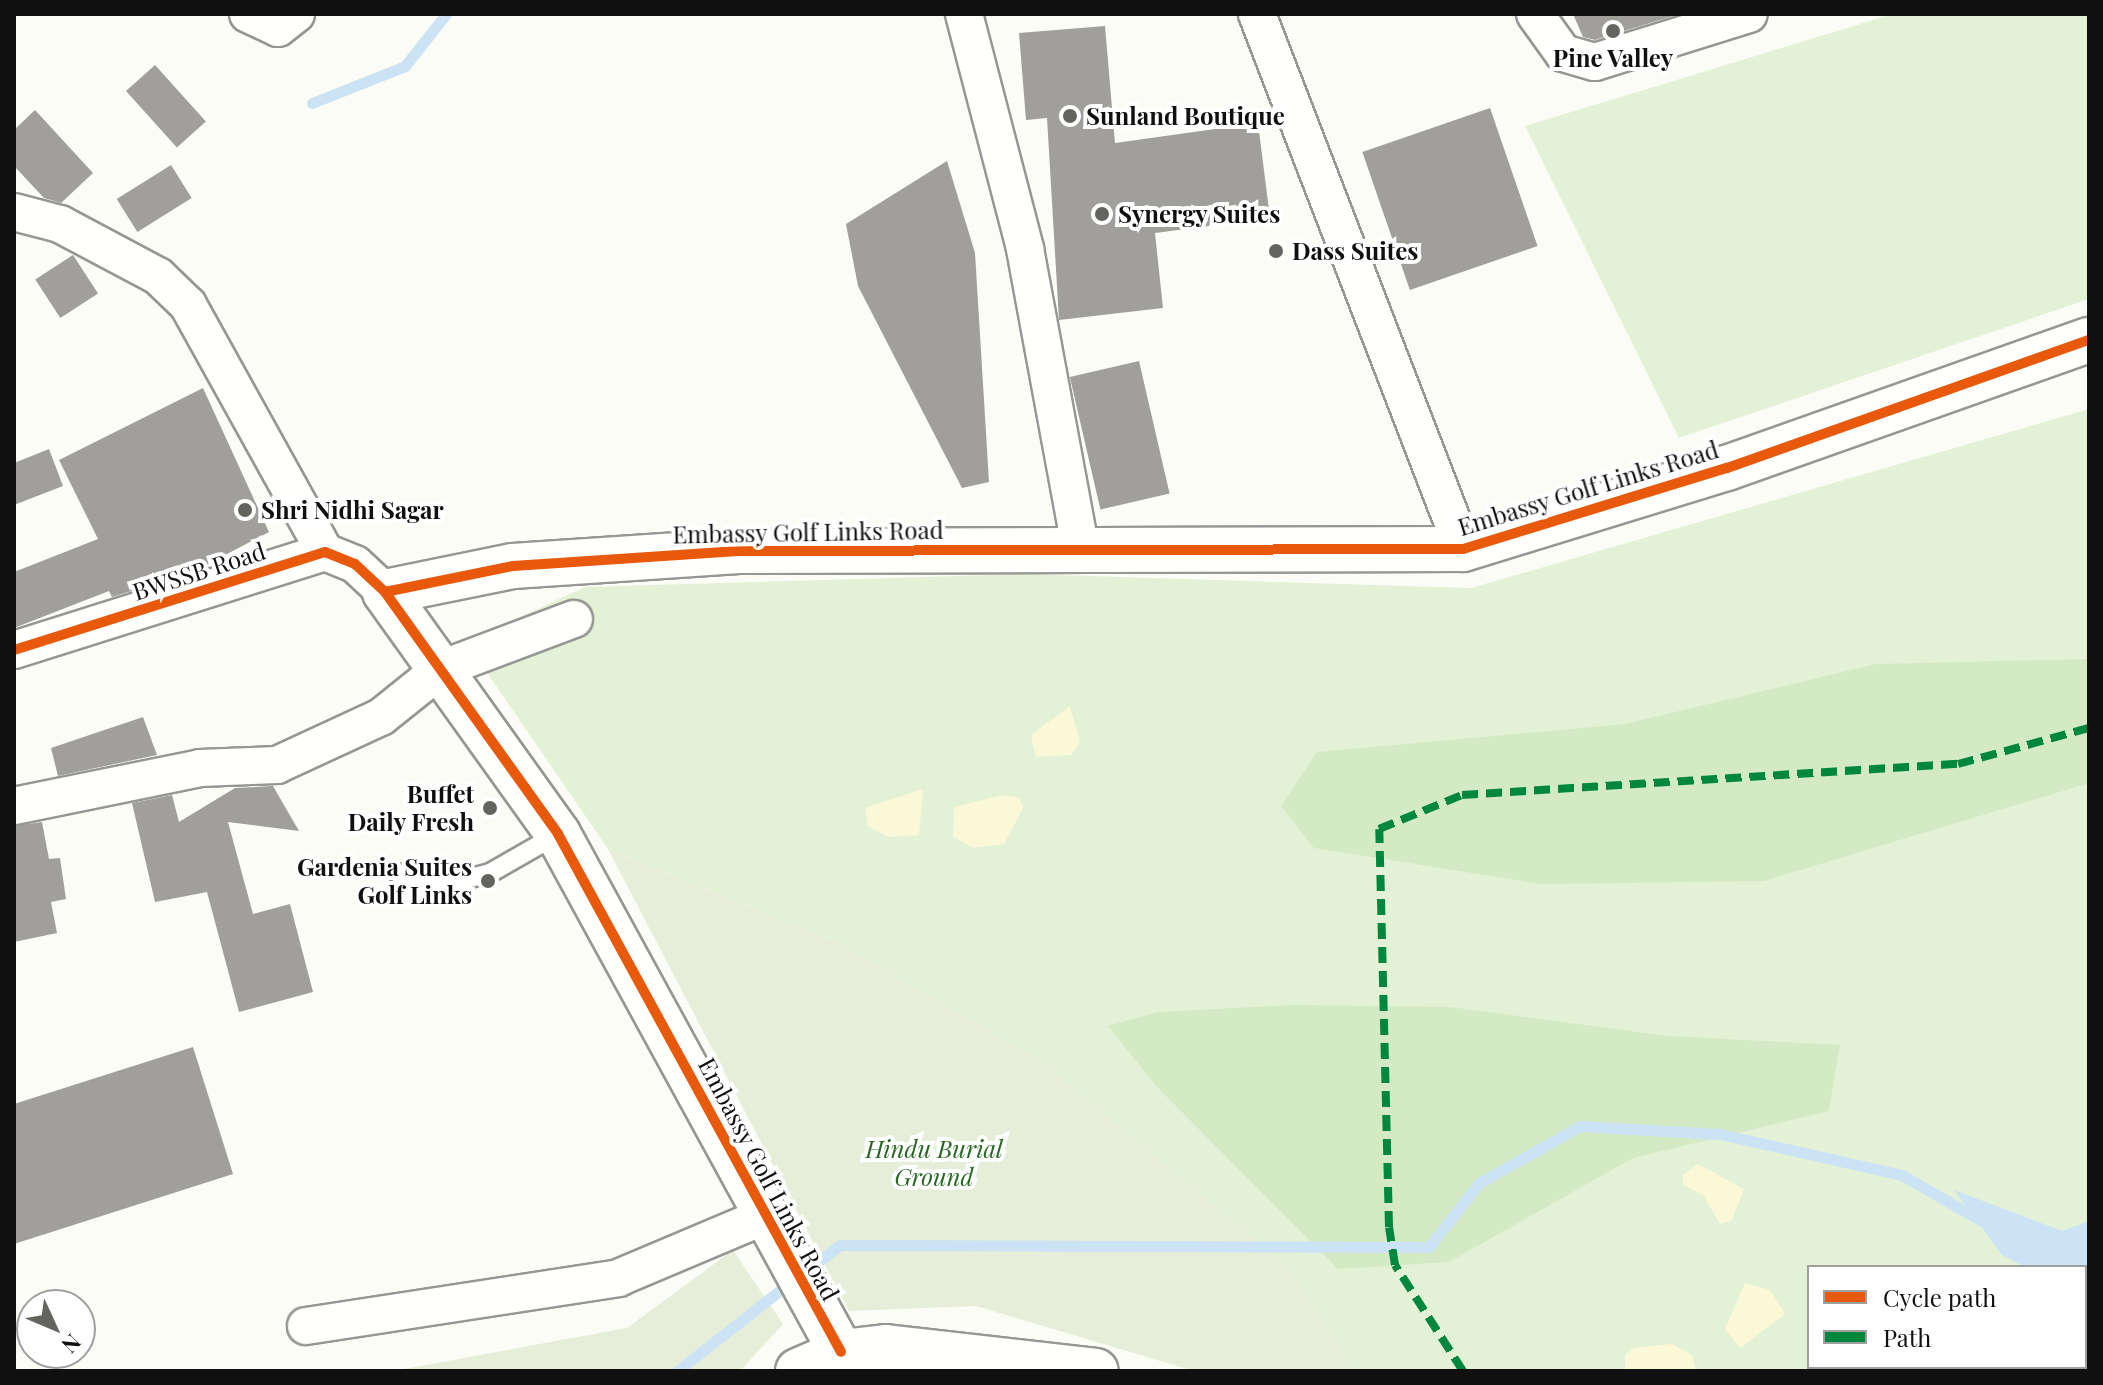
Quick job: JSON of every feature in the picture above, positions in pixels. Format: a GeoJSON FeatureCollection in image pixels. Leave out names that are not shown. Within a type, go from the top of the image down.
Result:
{"type":"FeatureCollection","features":[{"type":"Feature","properties":{"kind":"street"},"geometry":{"type":"LineString","coordinates":[[248,14],[278,28],[296,14]]}},
{"type":"Feature","properties":{"kind":"street"},"geometry":{"type":"LineString","coordinates":[[964,14],[1025,249],[1080,547]]}},
{"type":"Feature","properties":{"kind":"street"},"geometry":{"type":"LineString","coordinates":[[1257,14],[1463,549]]}},
{"type":"Feature","properties":{"kind":"street"},"geometry":{"type":"LineString","coordinates":[[1535,14],[1563,53],[1595,62],[1749,14]]}},
{"type":"Feature","properties":{"kind":"street"},"geometry":{"type":"LineString","coordinates":[[14,212],[60,224],[158,276],[188,305],[325,552],[355,564],[385,592]]}},
{"type":"Feature","properties":{"kind":"street","name":"Embassy Golf Links Road"},"geometry":{"type":"LineString","coordinates":[[841,1352],[806,1294],[558,834],[385,592],[513,566],[620,557],[1080,547],[1463,549],[1727,468],[2089,340]]}},
{"type":"Feature","properties":{"kind":"street","name":"BWSSB Road"},"geometry":{"type":"LineString","coordinates":[[14,650],[325,552]]}},
{"type":"Feature","properties":{"kind":"street"},"geometry":{"type":"LineString","coordinates":[[14,806],[200,768],[277,765],[369,723],[441,669],[574,619]]}},
{"type":"Feature","properties":{"kind":"street"},"geometry":{"type":"LineString","coordinates":[[306,1326],[618,1278],[765,1216]]}},
{"type":"Feature","properties":{"kind":"street"},"geometry":{"type":"LineString","coordinates":[[798,1371],[841,1352],[886,1347],[1002,1355],[1096,1371]]}},
{"type":"Feature","properties":{"kind":"lane"},"geometry":{"type":"LineString","coordinates":[[398,873],[440,886],[490,873],[558,834]]}},
{"type":"Feature","properties":{"kind":"green space"},"geometry":{"type":"Polygon","coordinates":[[[1893,14],[2089,14],[2089,299],[1679,438],[1525,126],[1893,14]]]}},
{"type":"Feature","properties":{"kind":"green space"},"geometry":{"type":"Polygon","coordinates":[[[2089,409],[2089,1371],[1355,1371],[839,943],[608,849],[466,642],[585,587],[1025,574],[1471,588],[2089,409]]]}},
{"type":"Feature","properties":{"kind":"green space"},"geometry":{"type":"Polygon","coordinates":[[[2089,659],[2089,783],[1764,881],[1542,884],[1314,848],[1281,806],[1317,752],[1625,724],[1876,664],[2089,659]]]}},
{"type":"Feature","properties":{"kind":"green space","name":"Hindu Burial Ground"},"geometry":{"type":"Polygon","coordinates":[[[608,849],[839,943],[1042,1061],[1288,1267],[1355,1371],[1194,1371],[976,1306],[849,1311],[608,849]]]}},
{"type":"Feature","properties":{"kind":"green space"},"geometry":{"type":"Polygon","coordinates":[[[1293,1005],[1450,1007],[1668,1036],[1840,1045],[1829,1111],[1633,1158],[1449,1262],[1338,1269],[1156,1086],[1108,1026],[1158,1012],[1293,1005]]]}},
{"type":"Feature","properties":{"kind":"green space"},"geometry":{"type":"Polygon","coordinates":[[[733,1250],[783,1324],[740,1371],[393,1371],[627,1328],[733,1250]]]}},
{"type":"Feature","properties":{"kind":"sand"},"geometry":{"type":"Polygon","coordinates":[[[1070,706],[1080,742],[1071,755],[1036,757],[1031,735],[1070,706]]]}},
{"type":"Feature","properties":{"kind":"sand"},"geometry":{"type":"Polygon","coordinates":[[[923,789],[919,835],[888,837],[868,826],[865,808],[923,789]]]}},
{"type":"Feature","properties":{"kind":"sand"},"geometry":{"type":"Polygon","coordinates":[[[1002,795],[1019,798],[1023,808],[1004,844],[973,848],[953,837],[954,807],[1002,795]]]}},
{"type":"Feature","properties":{"kind":"sand"},"geometry":{"type":"Polygon","coordinates":[[[1698,1164],[1744,1189],[1732,1220],[1720,1224],[1703,1195],[1683,1185],[1683,1175],[1698,1164]]]}},
{"type":"Feature","properties":{"kind":"sand"},"geometry":{"type":"Polygon","coordinates":[[[1745,1283],[1770,1290],[1785,1314],[1740,1348],[1725,1329],[1745,1283]]]}},
{"type":"Feature","properties":{"kind":"sand"},"geometry":{"type":"Polygon","coordinates":[[[1672,1344],[1692,1355],[1696,1371],[1625,1371],[1625,1355],[1634,1348],[1672,1344]]]}},
{"type":"Feature","properties":{"kind":"water"},"geometry":{"type":"Polygon","coordinates":[[[1954,1190],[2062,1231],[2089,1221],[2089,1284],[2087,1265],[2021,1265],[2002,1255],[1954,1190]]]}},
{"type":"Feature","properties":{"kind":"building","name":"Pine Valley"},"geometry":{"type":"Polygon","coordinates":[[[1573,14],[1676,15],[1595,40],[1583,37],[1573,14]]]}},
{"type":"Feature","properties":{"kind":"building"},"geometry":{"type":"Polygon","coordinates":[[[1105,26],[1115,143],[1258,123],[1270,218],[1155,233],[1163,308],[1059,320],[1047,118],[1026,120],[1019,33],[1105,26]]]}},
{"type":"Feature","properties":{"kind":"building"},"geometry":{"type":"Polygon","coordinates":[[[155,65],[206,121],[177,148],[126,91],[155,65]]]}},
{"type":"Feature","properties":{"kind":"building"},"geometry":{"type":"Polygon","coordinates":[[[1490,108],[1538,246],[1410,290],[1362,152],[1490,108]]]}},
{"type":"Feature","properties":{"kind":"building"},"geometry":{"type":"Polygon","coordinates":[[[35,110],[93,173],[61,203],[44,198],[14,166],[14,130],[35,110]]]}},
{"type":"Feature","properties":{"kind":"building"},"geometry":{"type":"Polygon","coordinates":[[[947,161],[975,253],[989,482],[962,488],[858,286],[846,224],[947,161]]]}},
{"type":"Feature","properties":{"kind":"building"},"geometry":{"type":"Polygon","coordinates":[[[171,165],[192,198],[137,232],[117,199],[171,165]]]}},
{"type":"Feature","properties":{"kind":"building"},"geometry":{"type":"Polygon","coordinates":[[[73,255],[98,294],[60,318],[35,280],[73,255]]]}},
{"type":"Feature","properties":{"kind":"building"},"geometry":{"type":"Polygon","coordinates":[[[1139,361],[1170,494],[1100,509],[1070,377],[1139,361]]]}},
{"type":"Feature","properties":{"kind":"building"},"geometry":{"type":"Polygon","coordinates":[[[203,388],[269,532],[193,572],[112,597],[109,591],[14,628],[14,572],[98,539],[59,460],[203,388]]]}},
{"type":"Feature","properties":{"kind":"building"},"geometry":{"type":"Polygon","coordinates":[[[49,449],[63,486],[14,505],[14,463],[49,449]]]}},
{"type":"Feature","properties":{"kind":"building"},"geometry":{"type":"Polygon","coordinates":[[[143,717],[157,755],[58,776],[51,748],[143,717]]]}},
{"type":"Feature","properties":{"kind":"building"},"geometry":{"type":"Polygon","coordinates":[[[273,786],[299,831],[228,822],[253,914],[290,904],[313,992],[239,1012],[207,892],[155,902],[132,803],[172,795],[179,822],[235,788],[273,786]]]}},
{"type":"Feature","properties":{"kind":"building"},"geometry":{"type":"Polygon","coordinates":[[[42,822],[49,859],[60,858],[66,899],[51,902],[57,933],[14,942],[14,826],[42,822]]]}},
{"type":"Feature","properties":{"kind":"building"},"geometry":{"type":"Polygon","coordinates":[[[193,1047],[233,1174],[14,1244],[14,1104],[193,1047]]]}},
{"type":"Feature","properties":{"kind":"waterway"},"geometry":{"type":"LineString","coordinates":[[312,103],[405,66],[446,14]]}},
{"type":"Feature","properties":{"kind":"waterway"},"geometry":{"type":"LineString","coordinates":[[807,1270],[840,1245],[1429,1247],[1479,1183],[1580,1126],[1720,1134],[1902,1175],[1982,1221]]}},
{"type":"Feature","properties":{"kind":"waterway"},"geometry":{"type":"LineString","coordinates":[[677,1371],[793,1280]]}},
{"type":"Feature","properties":{"kind":"marked path"},"geometry":{"type":"LineString","coordinates":[[1463,1371],[1395,1265],[1389,1227],[1379,829],[1462,795],[1958,764],[2089,728]]}},
{"type":"Feature","properties":{"kind":"cycle path"},"geometry":{"type":"LineString","coordinates":[[385,592],[513,566],[739,551],[1463,549],[1727,468],[2089,340]]}},
{"type":"Feature","properties":{"kind":"cycle path"},"geometry":{"type":"LineString","coordinates":[[14,650],[325,552],[355,564],[385,592],[558,834],[841,1352]]}},
{"type":"Feature","properties":{"kind":"place","name":"Pine Valley"},"geometry":{"type":"Point","coordinates":[1613,31]}},
{"type":"Feature","properties":{"kind":"place","name":"Sunland Boutique"},"geometry":{"type":"Point","coordinates":[1070,116]}},
{"type":"Feature","properties":{"kind":"place","name":"Synergy Suites"},"geometry":{"type":"Point","coordinates":[1102,214]}},
{"type":"Feature","properties":{"kind":"place","name":"Dass Suites"},"geometry":{"type":"Point","coordinates":[1276,251]}},
{"type":"Feature","properties":{"kind":"place","name":"Shri Nidhi Sagar"},"geometry":{"type":"Point","coordinates":[245,510]}},
{"type":"Feature","properties":{"kind":"place","name":"Buffet Daily Fresh"},"geometry":{"type":"Point","coordinates":[490,808]}},
{"type":"Feature","properties":{"kind":"place","name":"Gardenia Suites Golf Links"},"geometry":{"type":"Point","coordinates":[488,881]}}]}
